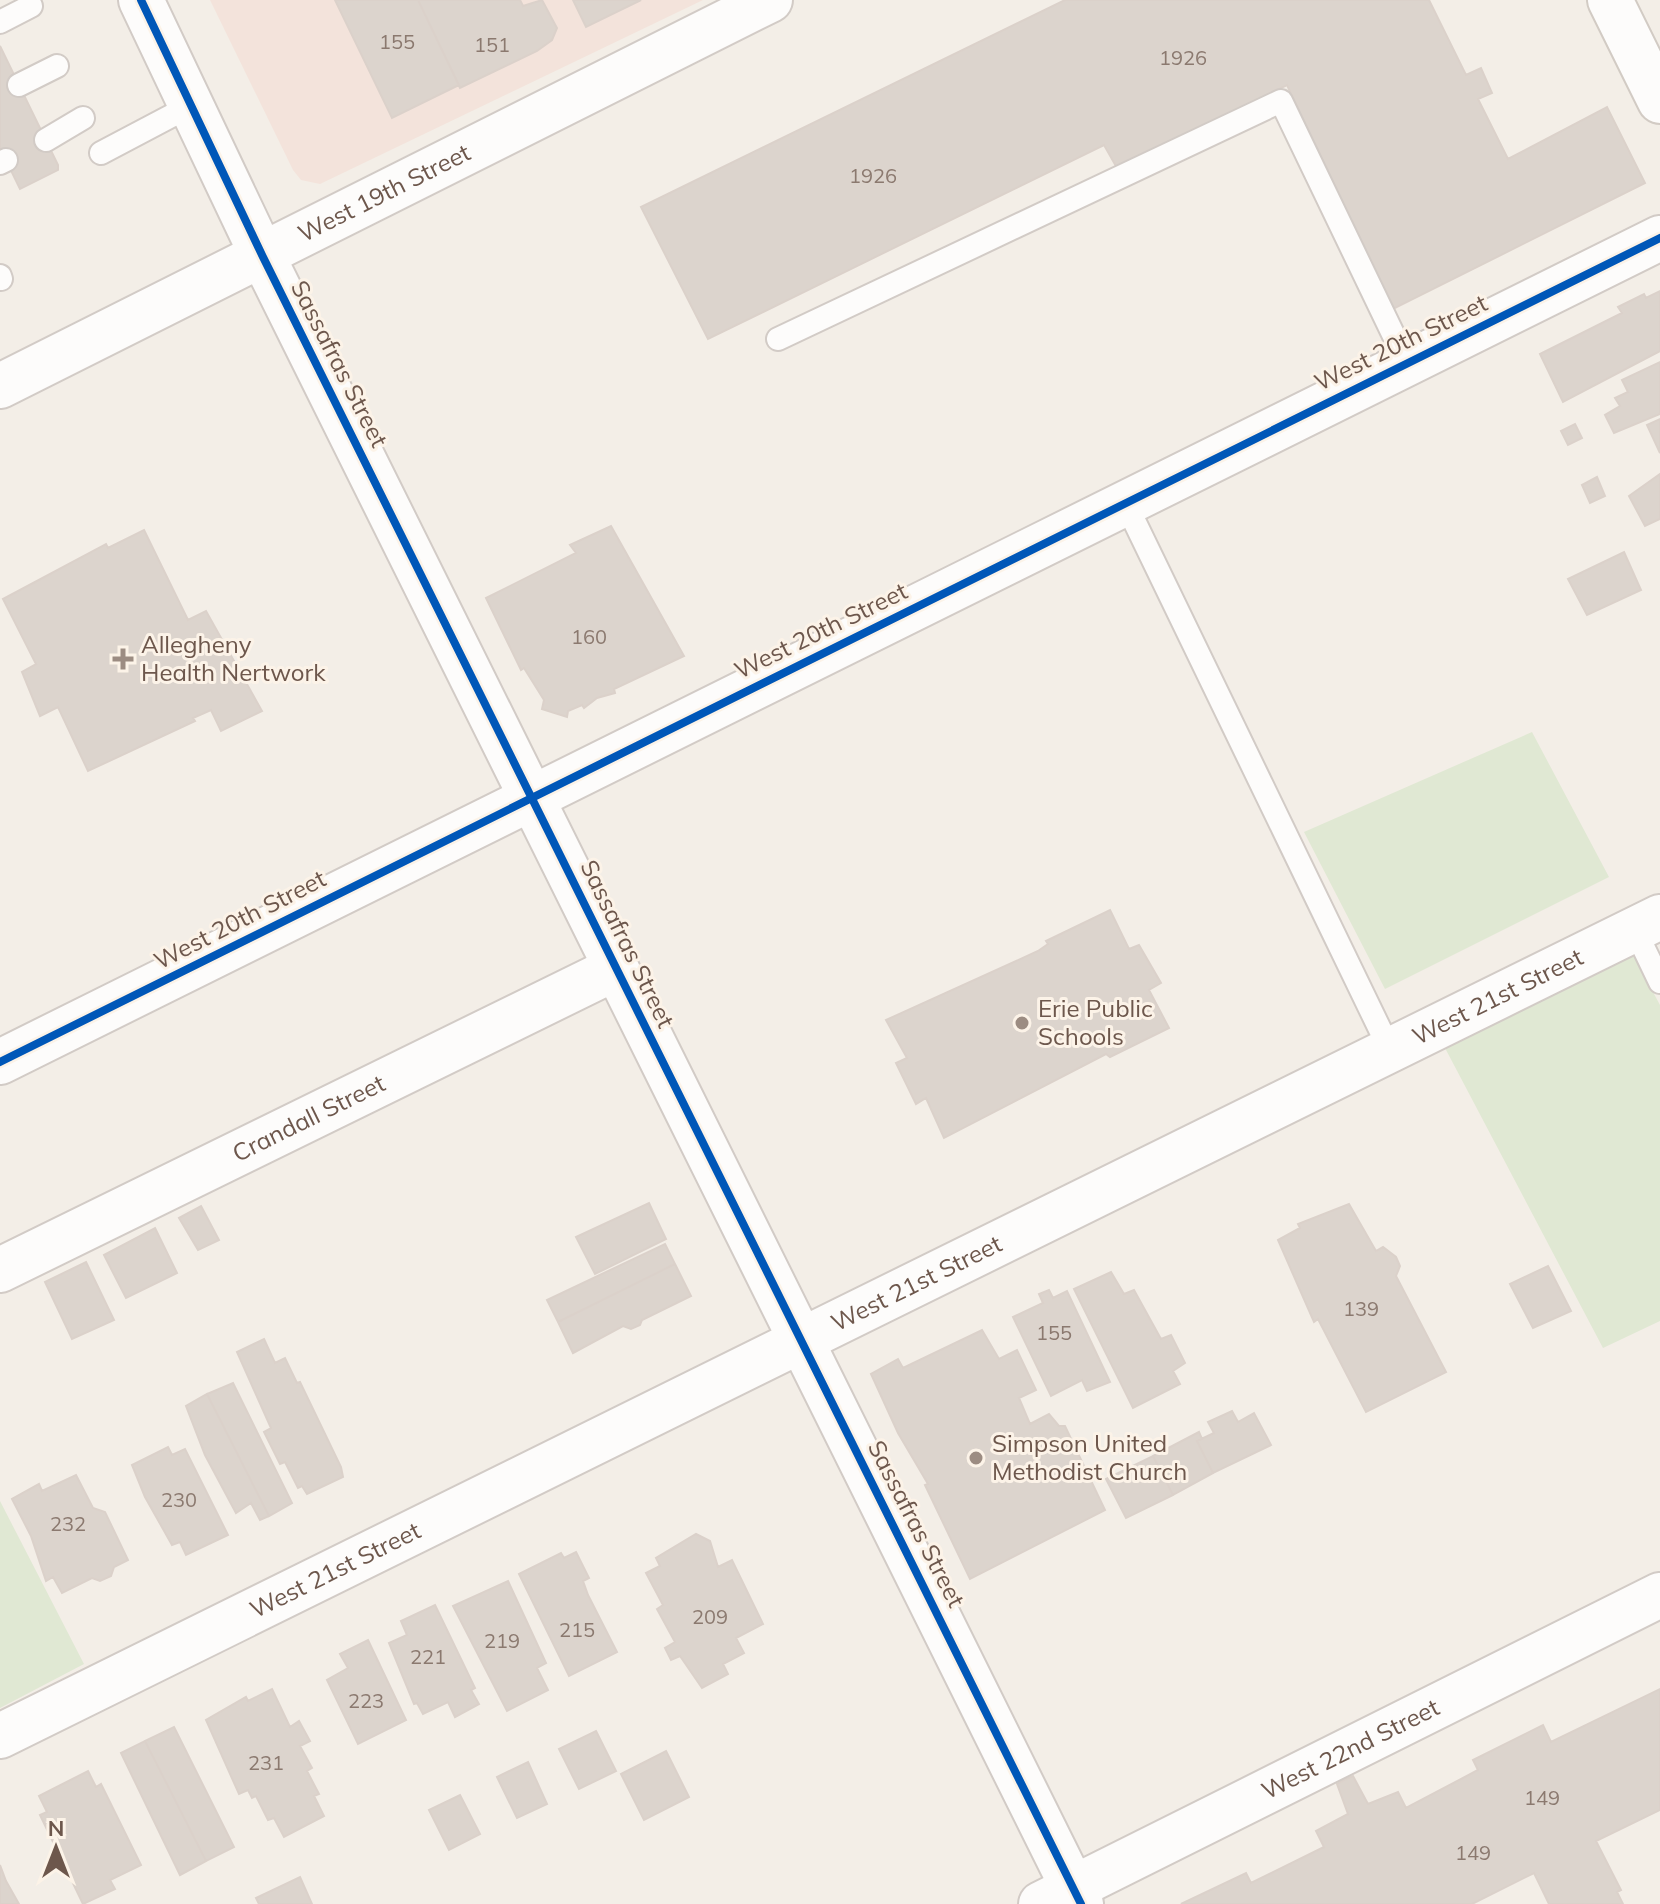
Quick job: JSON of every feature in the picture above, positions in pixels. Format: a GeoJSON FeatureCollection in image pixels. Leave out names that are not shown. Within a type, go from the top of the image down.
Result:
{"type":"FeatureCollection","features":[{"type":"Feature","properties":{"kind":"street","name":"Sassafras Street"},"geometry":{"type":"LineString","coordinates":[[141,0],[262,255],[533,796],[800,1341],[1065,1899]]}},
{"type":"Feature","properties":{"kind":"street","name":"West 19th Street"},"geometry":{"type":"LineString","coordinates":[[0,386],[770,0]]}},
{"type":"Feature","properties":{"kind":"street"},"geometry":{"type":"LineString","coordinates":[[1610,0],[1660,101]]}},
{"type":"Feature","properties":{"kind":"street","name":"West 20th Street"},"geometry":{"type":"LineString","coordinates":[[0,1062],[1660,238]]}},
{"type":"Feature","properties":{"kind":"street","name":"West 21st Street"},"geometry":{"type":"LineString","coordinates":[[0,1736],[1647,924]]}},
{"type":"Feature","properties":{"kind":"street","name":"Crandall Street"},"geometry":{"type":"LineString","coordinates":[[0,1270],[616,968]]}},
{"type":"Feature","properties":{"kind":"street","name":"West 22nd Street"},"geometry":{"type":"LineString","coordinates":[[1065,1899],[1660,1595]]}},
{"type":"Feature","properties":{"kind":"lane"},"geometry":{"type":"LineString","coordinates":[[0,22],[31,6]]}},
{"type":"Feature","properties":{"kind":"lane"},"geometry":{"type":"LineString","coordinates":[[19,85],[57,66]]}},
{"type":"Feature","properties":{"kind":"lane"},"geometry":{"type":"LineString","coordinates":[[778,339],[1281,101],[1407,363]]}},
{"type":"Feature","properties":{"kind":"lane"},"geometry":{"type":"LineString","coordinates":[[101,153],[192,105]]}},
{"type":"Feature","properties":{"kind":"lane"},"geometry":{"type":"LineString","coordinates":[[46,140],[83,118]]}},
{"type":"Feature","properties":{"kind":"lane"},"geometry":{"type":"LineString","coordinates":[[1125,502],[1390,1050]]}},
{"type":"Feature","properties":{"kind":"lane"},"geometry":{"type":"LineString","coordinates":[[1647,924],[1660,982]]}},
{"type":"Feature","properties":{"kind":"shaded area"},"geometry":{"type":"Polygon","coordinates":[[[210,0],[703,0],[320,184],[301,180],[293,170],[210,0]]]}},
{"type":"Feature","properties":{"kind":"green space"},"geometry":{"type":"Polygon","coordinates":[[[1532,732],[1609,877],[1385,989],[1304,832],[1532,732]]]}},
{"type":"Feature","properties":{"kind":"green space"},"geometry":{"type":"Polygon","coordinates":[[[1633,955],[1660,1005],[1660,1321],[1603,1348],[1445,1048],[1633,955]]]}},
{"type":"Feature","properties":{"kind":"green space"},"geometry":{"type":"Polygon","coordinates":[[[0,1501],[84,1664],[0,1708],[0,1501]]]}},
{"type":"Feature","properties":{"kind":"building"},"geometry":{"type":"Polygon","coordinates":[[[335,0],[418,0],[459,85],[392,118],[335,0]]]}},
{"type":"Feature","properties":{"kind":"building"},"geometry":{"type":"Polygon","coordinates":[[[418,0],[520,0],[523,6],[542,0],[557,28],[552,40],[537,51],[460,88],[418,0]]]}},
{"type":"Feature","properties":{"kind":"building"},"geometry":{"type":"Polygon","coordinates":[[[573,0],[641,0],[586,27],[573,0]]]}},
{"type":"Feature","properties":{"kind":"building"},"geometry":{"type":"Polygon","coordinates":[[[1065,0],[1429,0],[1466,75],[1481,68],[1492,93],[1478,99],[1508,159],[1607,107],[1645,183],[1393,309],[1287,85],[1117,168],[1104,145],[708,339],[641,207],[1065,0]]]}},
{"type":"Feature","properties":{"kind":"building"},"geometry":{"type":"Polygon","coordinates":[[[0,46],[58,165],[58,170],[20,189],[0,148],[0,46]]]}},
{"type":"Feature","properties":{"kind":"building"},"geometry":{"type":"Polygon","coordinates":[[[1660,291],[1660,351],[1563,402],[1540,354],[1622,313],[1618,307],[1644,294],[1646,298],[1660,291]]]}},
{"type":"Feature","properties":{"kind":"building"},"geometry":{"type":"Polygon","coordinates":[[[1660,362],[1660,414],[1614,433],[1605,415],[1620,406],[1615,398],[1628,392],[1622,380],[1660,362]]]}},
{"type":"Feature","properties":{"kind":"building"},"geometry":{"type":"Polygon","coordinates":[[[1660,419],[1660,453],[1647,425],[1660,419]]]}},
{"type":"Feature","properties":{"kind":"building"},"geometry":{"type":"Polygon","coordinates":[[[1575,424],[1582,438],[1568,445],[1561,431],[1575,424]]]}},
{"type":"Feature","properties":{"kind":"building"},"geometry":{"type":"Polygon","coordinates":[[[1660,474],[1660,519],[1645,526],[1629,496],[1660,474]]]}},
{"type":"Feature","properties":{"kind":"building"},"geometry":{"type":"Polygon","coordinates":[[[1597,477],[1605,496],[1590,503],[1582,485],[1597,477]]]}},
{"type":"Feature","properties":{"kind":"building"},"geometry":{"type":"Polygon","coordinates":[[[611,526],[684,656],[614,689],[615,693],[597,698],[584,708],[582,705],[568,711],[567,717],[542,709],[544,700],[524,668],[521,670],[486,598],[576,553],[570,545],[611,526]]]}},
{"type":"Feature","properties":{"kind":"building"},"geometry":{"type":"Polygon","coordinates":[[[144,530],[188,620],[206,611],[262,711],[221,731],[211,710],[193,718],[195,721],[88,771],[58,707],[40,716],[22,672],[36,664],[3,599],[106,544],[108,548],[144,530]]]}},
{"type":"Feature","properties":{"kind":"building"},"geometry":{"type":"Polygon","coordinates":[[[1624,552],[1641,590],[1587,615],[1568,579],[1624,552]]]}},
{"type":"Feature","properties":{"kind":"building"},"geometry":{"type":"Polygon","coordinates":[[[1110,910],[1129,949],[1139,945],[1161,983],[1149,990],[1169,1028],[1110,1057],[1106,1054],[944,1138],[926,1098],[916,1104],[896,1063],[907,1058],[886,1020],[1038,951],[1048,944],[1046,941],[1110,910]]]}},
{"type":"Feature","properties":{"kind":"building"},"geometry":{"type":"Polygon","coordinates":[[[649,1203],[666,1239],[595,1274],[576,1237],[649,1203]]]}},
{"type":"Feature","properties":{"kind":"building"},"geometry":{"type":"Polygon","coordinates":[[[1349,1204],[1376,1251],[1383,1247],[1396,1257],[1400,1266],[1396,1276],[1446,1372],[1366,1412],[1318,1319],[1314,1322],[1278,1240],[1300,1228],[1298,1224],[1349,1204]]]}},
{"type":"Feature","properties":{"kind":"building"},"geometry":{"type":"Polygon","coordinates":[[[201,1206],[219,1240],[198,1250],[179,1218],[201,1206]]]}},
{"type":"Feature","properties":{"kind":"building"},"geometry":{"type":"Polygon","coordinates":[[[155,1228],[177,1273],[126,1298],[104,1255],[155,1228]]]}},
{"type":"Feature","properties":{"kind":"building"},"geometry":{"type":"Polygon","coordinates":[[[665,1244],[675,1264],[558,1322],[547,1300],[665,1244]]]}},
{"type":"Feature","properties":{"kind":"building"},"geometry":{"type":"Polygon","coordinates":[[[86,1262],[114,1320],[72,1339],[45,1282],[86,1262]]]}},
{"type":"Feature","properties":{"kind":"building"},"geometry":{"type":"Polygon","coordinates":[[[675,1264],[691,1296],[642,1320],[640,1325],[631,1329],[623,1326],[573,1353],[558,1322],[675,1264]]]}},
{"type":"Feature","properties":{"kind":"building"},"geometry":{"type":"Polygon","coordinates":[[[1548,1266],[1571,1311],[1533,1328],[1510,1284],[1548,1266]]]}},
{"type":"Feature","properties":{"kind":"building"},"geometry":{"type":"Polygon","coordinates":[[[1111,1272],[1124,1294],[1134,1290],[1161,1339],[1171,1335],[1185,1363],[1173,1371],[1180,1384],[1133,1408],[1074,1289],[1111,1272]]]}},
{"type":"Feature","properties":{"kind":"building"},"geometry":{"type":"Polygon","coordinates":[[[1049,1290],[1053,1298],[1067,1291],[1110,1382],[1087,1391],[1082,1380],[1051,1396],[1013,1317],[1043,1303],[1039,1294],[1049,1290]]]}},
{"type":"Feature","properties":{"kind":"building"},"geometry":{"type":"Polygon","coordinates":[[[982,1330],[999,1359],[1017,1350],[1036,1390],[1019,1398],[1030,1424],[1049,1414],[1059,1426],[1065,1426],[1105,1510],[970,1579],[925,1485],[928,1484],[898,1433],[871,1374],[898,1359],[903,1368],[982,1330]]]}},
{"type":"Feature","properties":{"kind":"building"},"geometry":{"type":"Polygon","coordinates":[[[264,1339],[275,1363],[285,1358],[297,1383],[300,1382],[341,1467],[343,1477],[307,1494],[302,1486],[298,1488],[285,1462],[280,1464],[264,1432],[271,1428],[237,1352],[264,1339]]]}},
{"type":"Feature","properties":{"kind":"building"},"geometry":{"type":"Polygon","coordinates":[[[233,1383],[292,1503],[269,1516],[207,1394],[233,1383]]]}},
{"type":"Feature","properties":{"kind":"building"},"geometry":{"type":"Polygon","coordinates":[[[207,1394],[269,1516],[260,1520],[251,1503],[236,1513],[205,1455],[186,1406],[207,1394]]]}},
{"type":"Feature","properties":{"kind":"building"},"geometry":{"type":"Polygon","coordinates":[[[1232,1411],[1238,1422],[1254,1413],[1271,1445],[1213,1473],[1197,1441],[1214,1433],[1208,1422],[1232,1411]]]}},
{"type":"Feature","properties":{"kind":"building"},"geometry":{"type":"Polygon","coordinates":[[[1199,1432],[1202,1439],[1197,1441],[1213,1473],[1173,1495],[1153,1456],[1199,1432]]]}},
{"type":"Feature","properties":{"kind":"building"},"geometry":{"type":"Polygon","coordinates":[[[168,1447],[172,1455],[185,1449],[228,1535],[186,1555],[180,1542],[172,1545],[145,1497],[132,1465],[168,1447]]]}},
{"type":"Feature","properties":{"kind":"building"},"geometry":{"type":"Polygon","coordinates":[[[1153,1456],[1173,1495],[1126,1518],[1106,1479],[1153,1456]]]}},
{"type":"Feature","properties":{"kind":"building"},"geometry":{"type":"Polygon","coordinates":[[[76,1475],[93,1508],[105,1512],[128,1560],[114,1567],[111,1576],[100,1581],[92,1578],[62,1593],[53,1577],[46,1581],[31,1536],[12,1499],[39,1484],[42,1491],[76,1475]]]}},
{"type":"Feature","properties":{"kind":"building"},"geometry":{"type":"Polygon","coordinates":[[[696,1534],[710,1541],[718,1567],[732,1560],[763,1624],[736,1638],[744,1653],[723,1664],[728,1674],[702,1688],[680,1656],[671,1660],[665,1648],[675,1642],[657,1609],[663,1605],[646,1573],[660,1566],[656,1558],[696,1534]]]}},
{"type":"Feature","properties":{"kind":"building"},"geometry":{"type":"Polygon","coordinates":[[[576,1552],[589,1578],[583,1581],[588,1595],[617,1652],[569,1676],[519,1574],[561,1553],[564,1558],[576,1552]]]}},
{"type":"Feature","properties":{"kind":"building"},"geometry":{"type":"Polygon","coordinates":[[[508,1581],[546,1663],[537,1668],[548,1690],[507,1711],[453,1606],[508,1581]]]}},
{"type":"Feature","properties":{"kind":"building"},"geometry":{"type":"Polygon","coordinates":[[[435,1605],[475,1688],[471,1690],[479,1704],[455,1717],[448,1702],[423,1714],[417,1703],[414,1704],[389,1643],[407,1635],[401,1621],[435,1605]]]}},
{"type":"Feature","properties":{"kind":"building"},"geometry":{"type":"Polygon","coordinates":[[[368,1640],[406,1720],[358,1744],[327,1680],[348,1668],[340,1654],[368,1640]]]}},
{"type":"Feature","properties":{"kind":"building"},"geometry":{"type":"Polygon","coordinates":[[[272,1689],[290,1727],[299,1721],[310,1741],[300,1746],[312,1768],[307,1771],[319,1794],[314,1796],[324,1816],[284,1837],[274,1818],[268,1820],[256,1796],[252,1798],[248,1790],[239,1794],[206,1720],[246,1697],[248,1701],[272,1689]]]}},
{"type":"Feature","properties":{"kind":"building"},"geometry":{"type":"Polygon","coordinates":[[[1660,1689],[1660,1810],[1596,1841],[1621,1890],[1617,1892],[1623,1904],[1549,1904],[1534,1873],[1472,1904],[1181,1904],[1246,1873],[1251,1883],[1324,1847],[1316,1831],[1348,1814],[1337,1784],[1344,1780],[1353,1776],[1368,1804],[1398,1792],[1406,1808],[1478,1770],[1473,1760],[1543,1725],[1551,1742],[1660,1689]]]}},
{"type":"Feature","properties":{"kind":"building"},"geometry":{"type":"Polygon","coordinates":[[[174,1727],[234,1847],[206,1861],[145,1741],[174,1727]]]}},
{"type":"Feature","properties":{"kind":"building"},"geometry":{"type":"Polygon","coordinates":[[[596,1731],[616,1771],[579,1789],[559,1749],[596,1731]]]}},
{"type":"Feature","properties":{"kind":"building"},"geometry":{"type":"Polygon","coordinates":[[[145,1741],[206,1861],[180,1875],[121,1753],[145,1741]]]}},
{"type":"Feature","properties":{"kind":"building"},"geometry":{"type":"Polygon","coordinates":[[[666,1751],[689,1797],[644,1820],[621,1774],[666,1751]]]}},
{"type":"Feature","properties":{"kind":"building"},"geometry":{"type":"Polygon","coordinates":[[[528,1762],[547,1804],[517,1818],[497,1777],[528,1762]]]}},
{"type":"Feature","properties":{"kind":"building"},"geometry":{"type":"Polygon","coordinates":[[[88,1771],[96,1787],[101,1784],[141,1865],[110,1880],[115,1889],[83,1904],[40,1815],[47,1812],[39,1796],[88,1771]]]}},
{"type":"Feature","properties":{"kind":"building"},"geometry":{"type":"Polygon","coordinates":[[[460,1795],[480,1834],[449,1850],[429,1810],[460,1795]]]}},
{"type":"Feature","properties":{"kind":"building"},"geometry":{"type":"Polygon","coordinates":[[[0,1865],[6,1881],[19,1904],[0,1904],[0,1865]]]}},
{"type":"Feature","properties":{"kind":"building"},"geometry":{"type":"Polygon","coordinates":[[[300,1877],[312,1904],[259,1904],[256,1898],[300,1877]]]}},
{"type":"Feature","properties":{"kind":"cycle path"},"geometry":{"type":"LineString","coordinates":[[141,0],[262,255],[1081,1904]]}},
{"type":"Feature","properties":{"kind":"cycle path"},"geometry":{"type":"LineString","coordinates":[[0,1062],[1660,238]]}},
{"type":"Feature","properties":{"kind":"place","name":"Allegheny Health Nertwork"},"geometry":{"type":"Point","coordinates":[123,659]}},
{"type":"Feature","properties":{"kind":"place","name":"Erie Public Schools"},"geometry":{"type":"Point","coordinates":[1022,1023]}},
{"type":"Feature","properties":{"kind":"place","name":"Simpson United Methodist Church"},"geometry":{"type":"Point","coordinates":[976,1458]}}]}
